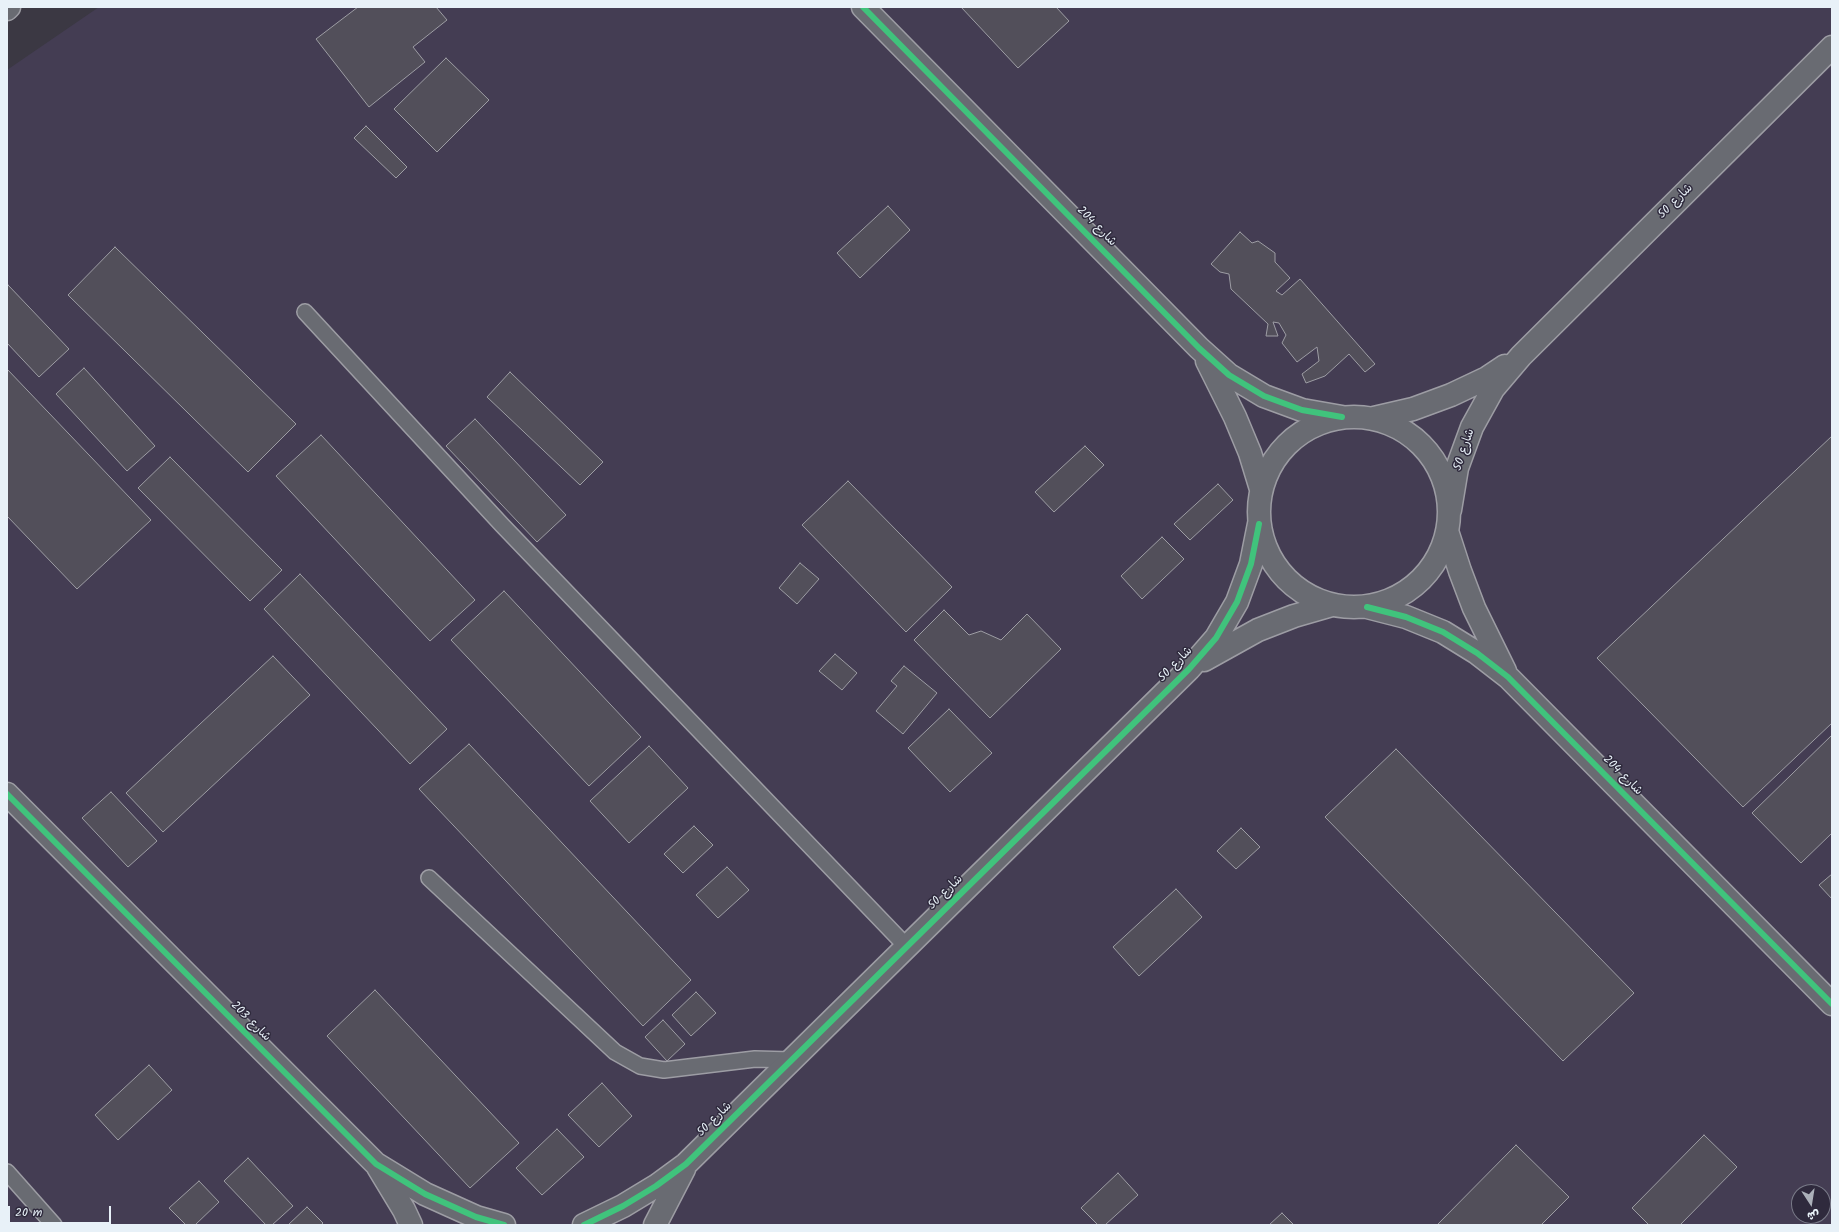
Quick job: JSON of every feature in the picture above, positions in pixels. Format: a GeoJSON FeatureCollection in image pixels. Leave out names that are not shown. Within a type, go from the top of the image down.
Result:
{"type":"FeatureCollection","features":[{"type":"Feature","properties":{"kind":"street","name":"شارع 204"},"geometry":{"type":"LineString","coordinates":[[863,7],[1199,348],[1229,375],[1264,396],[1302,410],[1342,417]]}},
{"type":"Feature","properties":{"kind":"street","name":"شارع 50"},"geometry":{"type":"LineString","coordinates":[[1450,510],[1457,468],[1472,427],[1493,389],[1521,356],[1832,47]]}},
{"type":"Feature","properties":{"kind":"street","name":"شارع 204"},"geometry":{"type":"LineString","coordinates":[[1199,348],[1235,417],[1250,453],[1261,489]]}},
{"type":"Feature","properties":{"kind":"street","name":"شارع 50"},"geometry":{"type":"LineString","coordinates":[[1374,418],[1413,408],[1451,395],[1487,378],[1521,356]]}},
{"type":"Feature","properties":{"kind":"street"},"geometry":{"type":"LineString","coordinates":[[1342,417],[1374,418],[1404,430],[1429,451],[1445,479],[1450,510],[1448,534],[1432,569],[1403,594],[1367,607],[1332,605],[1305,594],[1283,576],[1267,552],[1259,524],[1258,507],[1261,489],[1272,462],[1290,441],[1314,425],[1342,417]]}},
{"type":"Feature","properties":{"kind":"street","name":"شارع 50"},"geometry":{"type":"LineString","coordinates":[[584,1225],[623,1206],[686,1164],[1189,669],[1216,638],[1237,602],[1251,564],[1259,524]]}},
{"type":"Feature","properties":{"kind":"street","name":"شارع 204"},"geometry":{"type":"LineString","coordinates":[[1448,534],[1474,608],[1508,677]]}},
{"type":"Feature","properties":{"kind":"street","name":"شارع 50"},"geometry":{"type":"LineString","coordinates":[[1189,669],[1223,648],[1258,630],[1294,616],[1332,605]]}},
{"type":"Feature","properties":{"kind":"street","name":"شارع 204"},"geometry":{"type":"LineString","coordinates":[[1367,607],[1406,617],[1443,632],[1477,653],[1508,677],[1832,1004]]}},
{"type":"Feature","properties":{"kind":"street","name":"شارع 203"},"geometry":{"type":"LineString","coordinates":[[7,794],[376,1164],[404,1210],[411,1225]]}},
{"type":"Feature","properties":{"kind":"street","name":"شارع 203"},"geometry":{"type":"LineString","coordinates":[[376,1164],[425,1194],[476,1217],[504,1225]]}},
{"type":"Feature","properties":{"kind":"street","name":"شارع 50"},"geometry":{"type":"LineString","coordinates":[[655,1225],[686,1164]]}},
{"type":"Feature","properties":{"kind":"lane"},"geometry":{"type":"LineString","coordinates":[[305,312],[502,525],[908,947]]}},
{"type":"Feature","properties":{"kind":"lane"},"geometry":{"type":"LineString","coordinates":[[429,878],[615,1052],[640,1066],[664,1070],[754,1059],[792,1060]]}},
{"type":"Feature","properties":{"kind":"lane"},"geometry":{"type":"LineString","coordinates":[[7,1172],[54,1225]]}},
{"type":"Feature","properties":{"kind":"shaded area"},"geometry":{"type":"Polygon","coordinates":[[[99,7],[1832,7],[1832,1225],[7,1225],[7,70],[99,7]]]}},
{"type":"Feature","properties":{"kind":"building"},"geometry":{"type":"Polygon","coordinates":[[[358,7],[436,7],[447,20],[413,47],[425,62],[369,107],[316,39],[358,7]]]}},
{"type":"Feature","properties":{"kind":"building"},"geometry":{"type":"Polygon","coordinates":[[[961,7],[1056,7],[1069,21],[1018,68],[961,7]]]}},
{"type":"Feature","properties":{"kind":"building"},"geometry":{"type":"Polygon","coordinates":[[[446,58],[489,100],[437,152],[394,109],[446,58]]]}},
{"type":"Feature","properties":{"kind":"building"},"geometry":{"type":"Polygon","coordinates":[[[366,126],[407,167],[396,178],[354,138],[366,126]]]}},
{"type":"Feature","properties":{"kind":"building"},"geometry":{"type":"Polygon","coordinates":[[[888,206],[910,230],[860,278],[837,253],[888,206]]]}},
{"type":"Feature","properties":{"kind":"building"},"geometry":{"type":"Polygon","coordinates":[[[1240,232],[1252,243],[1258,241],[1275,253],[1275,262],[1290,278],[1276,291],[1282,295],[1300,279],[1375,364],[1365,372],[1349,354],[1325,376],[1306,383],[1302,374],[1319,361],[1317,347],[1297,362],[1282,343],[1286,335],[1279,323],[1273,322],[1278,336],[1266,336],[1268,324],[1231,289],[1229,274],[1220,272],[1211,264],[1240,232]]]}},
{"type":"Feature","properties":{"kind":"building"},"geometry":{"type":"Polygon","coordinates":[[[115,247],[296,424],[248,472],[68,295],[115,247]]]}},
{"type":"Feature","properties":{"kind":"building"},"geometry":{"type":"Polygon","coordinates":[[[8,285],[69,349],[39,377],[7,343],[8,285]]]}},
{"type":"Feature","properties":{"kind":"building"},"geometry":{"type":"Polygon","coordinates":[[[84,368],[155,446],[127,471],[56,394],[84,368]]]}},
{"type":"Feature","properties":{"kind":"building"},"geometry":{"type":"Polygon","coordinates":[[[7,369],[151,520],[77,589],[7,516],[7,369]]]}},
{"type":"Feature","properties":{"kind":"building"},"geometry":{"type":"Polygon","coordinates":[[[510,372],[603,462],[580,485],[487,397],[510,372]]]}},
{"type":"Feature","properties":{"kind":"building"},"geometry":{"type":"Polygon","coordinates":[[[475,419],[566,515],[537,542],[446,446],[475,419]]]}},
{"type":"Feature","properties":{"kind":"building"},"geometry":{"type":"Polygon","coordinates":[[[321,435],[475,600],[430,641],[276,476],[321,435]]]}},
{"type":"Feature","properties":{"kind":"building"},"geometry":{"type":"Polygon","coordinates":[[[1832,436],[1832,723],[1743,807],[1597,658],[1832,436]]]}},
{"type":"Feature","properties":{"kind":"building"},"geometry":{"type":"Polygon","coordinates":[[[1085,446],[1104,465],[1054,512],[1035,492],[1085,446]]]}},
{"type":"Feature","properties":{"kind":"building"},"geometry":{"type":"Polygon","coordinates":[[[170,457],[282,570],[250,601],[138,488],[170,457]]]}},
{"type":"Feature","properties":{"kind":"building"},"geometry":{"type":"Polygon","coordinates":[[[848,481],[952,587],[906,632],[802,525],[848,481]]]}},
{"type":"Feature","properties":{"kind":"building"},"geometry":{"type":"Polygon","coordinates":[[[1218,484],[1233,500],[1190,540],[1174,524],[1218,484]]]}},
{"type":"Feature","properties":{"kind":"building"},"geometry":{"type":"Polygon","coordinates":[[[1162,537],[1184,559],[1142,599],[1121,576],[1162,537]]]}},
{"type":"Feature","properties":{"kind":"building"},"geometry":{"type":"Polygon","coordinates":[[[800,563],[819,579],[797,604],[779,588],[800,563]]]}},
{"type":"Feature","properties":{"kind":"building"},"geometry":{"type":"Polygon","coordinates":[[[300,574],[447,729],[410,764],[264,609],[300,574]]]}},
{"type":"Feature","properties":{"kind":"building"},"geometry":{"type":"Polygon","coordinates":[[[504,591],[641,737],[589,786],[451,640],[504,591]]]}},
{"type":"Feature","properties":{"kind":"building"},"geometry":{"type":"Polygon","coordinates":[[[944,610],[969,635],[981,631],[1001,640],[1027,614],[1061,649],[990,718],[914,640],[944,610]]]}},
{"type":"Feature","properties":{"kind":"building"},"geometry":{"type":"Polygon","coordinates":[[[835,654],[857,673],[842,690],[819,671],[835,654]]]}},
{"type":"Feature","properties":{"kind":"building"},"geometry":{"type":"Polygon","coordinates":[[[273,656],[310,695],[163,832],[126,793],[273,656]]]}},
{"type":"Feature","properties":{"kind":"building"},"geometry":{"type":"Polygon","coordinates":[[[904,666],[937,693],[903,734],[876,711],[897,686],[891,681],[904,666]]]}},
{"type":"Feature","properties":{"kind":"building"},"geometry":{"type":"Polygon","coordinates":[[[949,709],[992,753],[950,792],[908,748],[949,709]]]}},
{"type":"Feature","properties":{"kind":"building"},"geometry":{"type":"Polygon","coordinates":[[[1832,735],[1832,833],[1801,863],[1752,813],[1832,735]]]}},
{"type":"Feature","properties":{"kind":"building"},"geometry":{"type":"Polygon","coordinates":[[[469,744],[691,980],[643,1026],[419,789],[469,744]]]}},
{"type":"Feature","properties":{"kind":"building"},"geometry":{"type":"Polygon","coordinates":[[[649,746],[688,788],[629,843],[590,801],[649,746]]]}},
{"type":"Feature","properties":{"kind":"building"},"geometry":{"type":"Polygon","coordinates":[[[1396,749],[1634,993],[1563,1061],[1325,817],[1396,749]]]}},
{"type":"Feature","properties":{"kind":"building"},"geometry":{"type":"Polygon","coordinates":[[[111,792],[157,841],[128,867],[82,818],[111,792]]]}},
{"type":"Feature","properties":{"kind":"building"},"geometry":{"type":"Polygon","coordinates":[[[694,826],[713,845],[683,873],[664,854],[694,826]]]}},
{"type":"Feature","properties":{"kind":"building"},"geometry":{"type":"Polygon","coordinates":[[[1241,828],[1260,847],[1236,869],[1217,851],[1241,828]]]}},
{"type":"Feature","properties":{"kind":"building"},"geometry":{"type":"Polygon","coordinates":[[[727,867],[749,890],[718,918],[696,895],[727,867]]]}},
{"type":"Feature","properties":{"kind":"building"},"geometry":{"type":"Polygon","coordinates":[[[1832,874],[1832,899],[1819,885],[1832,874]]]}},
{"type":"Feature","properties":{"kind":"building"},"geometry":{"type":"Polygon","coordinates":[[[1176,889],[1202,917],[1139,976],[1113,947],[1176,889]]]}},
{"type":"Feature","properties":{"kind":"building"},"geometry":{"type":"Polygon","coordinates":[[[375,990],[519,1143],[470,1188],[327,1036],[375,990]]]}},
{"type":"Feature","properties":{"kind":"building"},"geometry":{"type":"Polygon","coordinates":[[[696,992],[716,1013],[691,1036],[672,1015],[696,992]]]}},
{"type":"Feature","properties":{"kind":"building"},"geometry":{"type":"Polygon","coordinates":[[[663,1020],[685,1044],[667,1061],[645,1037],[663,1020]]]}},
{"type":"Feature","properties":{"kind":"building"},"geometry":{"type":"Polygon","coordinates":[[[149,1065],[172,1090],[118,1140],[95,1115],[149,1065]]]}},
{"type":"Feature","properties":{"kind":"building"},"geometry":{"type":"Polygon","coordinates":[[[602,1083],[632,1116],[599,1147],[568,1115],[602,1083]]]}},
{"type":"Feature","properties":{"kind":"building"},"geometry":{"type":"Polygon","coordinates":[[[557,1129],[584,1157],[542,1195],[516,1168],[557,1129]]]}},
{"type":"Feature","properties":{"kind":"building"},"geometry":{"type":"Polygon","coordinates":[[[1704,1135],[1737,1167],[1680,1225],[1649,1225],[1632,1208],[1704,1135]]]}},
{"type":"Feature","properties":{"kind":"building"},"geometry":{"type":"Polygon","coordinates":[[[1516,1145],[1569,1197],[1541,1225],[1437,1225],[1516,1145]]]}},
{"type":"Feature","properties":{"kind":"building"},"geometry":{"type":"Polygon","coordinates":[[[248,1158],[293,1206],[272,1225],[266,1225],[224,1181],[248,1158]]]}},
{"type":"Feature","properties":{"kind":"building"},"geometry":{"type":"Polygon","coordinates":[[[1118,1173],[1138,1195],[1105,1225],[1098,1225],[1081,1208],[1118,1173]]]}},
{"type":"Feature","properties":{"kind":"building"},"geometry":{"type":"Polygon","coordinates":[[[199,1181],[219,1202],[195,1225],[186,1225],[169,1208],[199,1181]]]}},
{"type":"Feature","properties":{"kind":"building"},"geometry":{"type":"Polygon","coordinates":[[[307,1207],[323,1223],[321,1225],[288,1225],[307,1207]]]}},
{"type":"Feature","properties":{"kind":"building"},"geometry":{"type":"Polygon","coordinates":[[[1282,1213],[1294,1225],[1269,1225],[1282,1213]]]}},
{"type":"Feature","properties":{"kind":"cycle path"},"geometry":{"type":"LineString","coordinates":[[863,7],[1199,348],[1229,375],[1264,396],[1302,410],[1342,417]]}},
{"type":"Feature","properties":{"kind":"cycle path"},"geometry":{"type":"LineString","coordinates":[[584,1225],[623,1206],[656,1186],[686,1164],[1189,669],[1216,638],[1237,602],[1251,564],[1259,524]]}},
{"type":"Feature","properties":{"kind":"cycle path"},"geometry":{"type":"LineString","coordinates":[[1367,607],[1406,617],[1443,632],[1477,653],[1508,677],[1832,1004]]}},
{"type":"Feature","properties":{"kind":"cycle path"},"geometry":{"type":"LineString","coordinates":[[7,794],[376,1164],[425,1194],[476,1217],[504,1225]]}}]}
